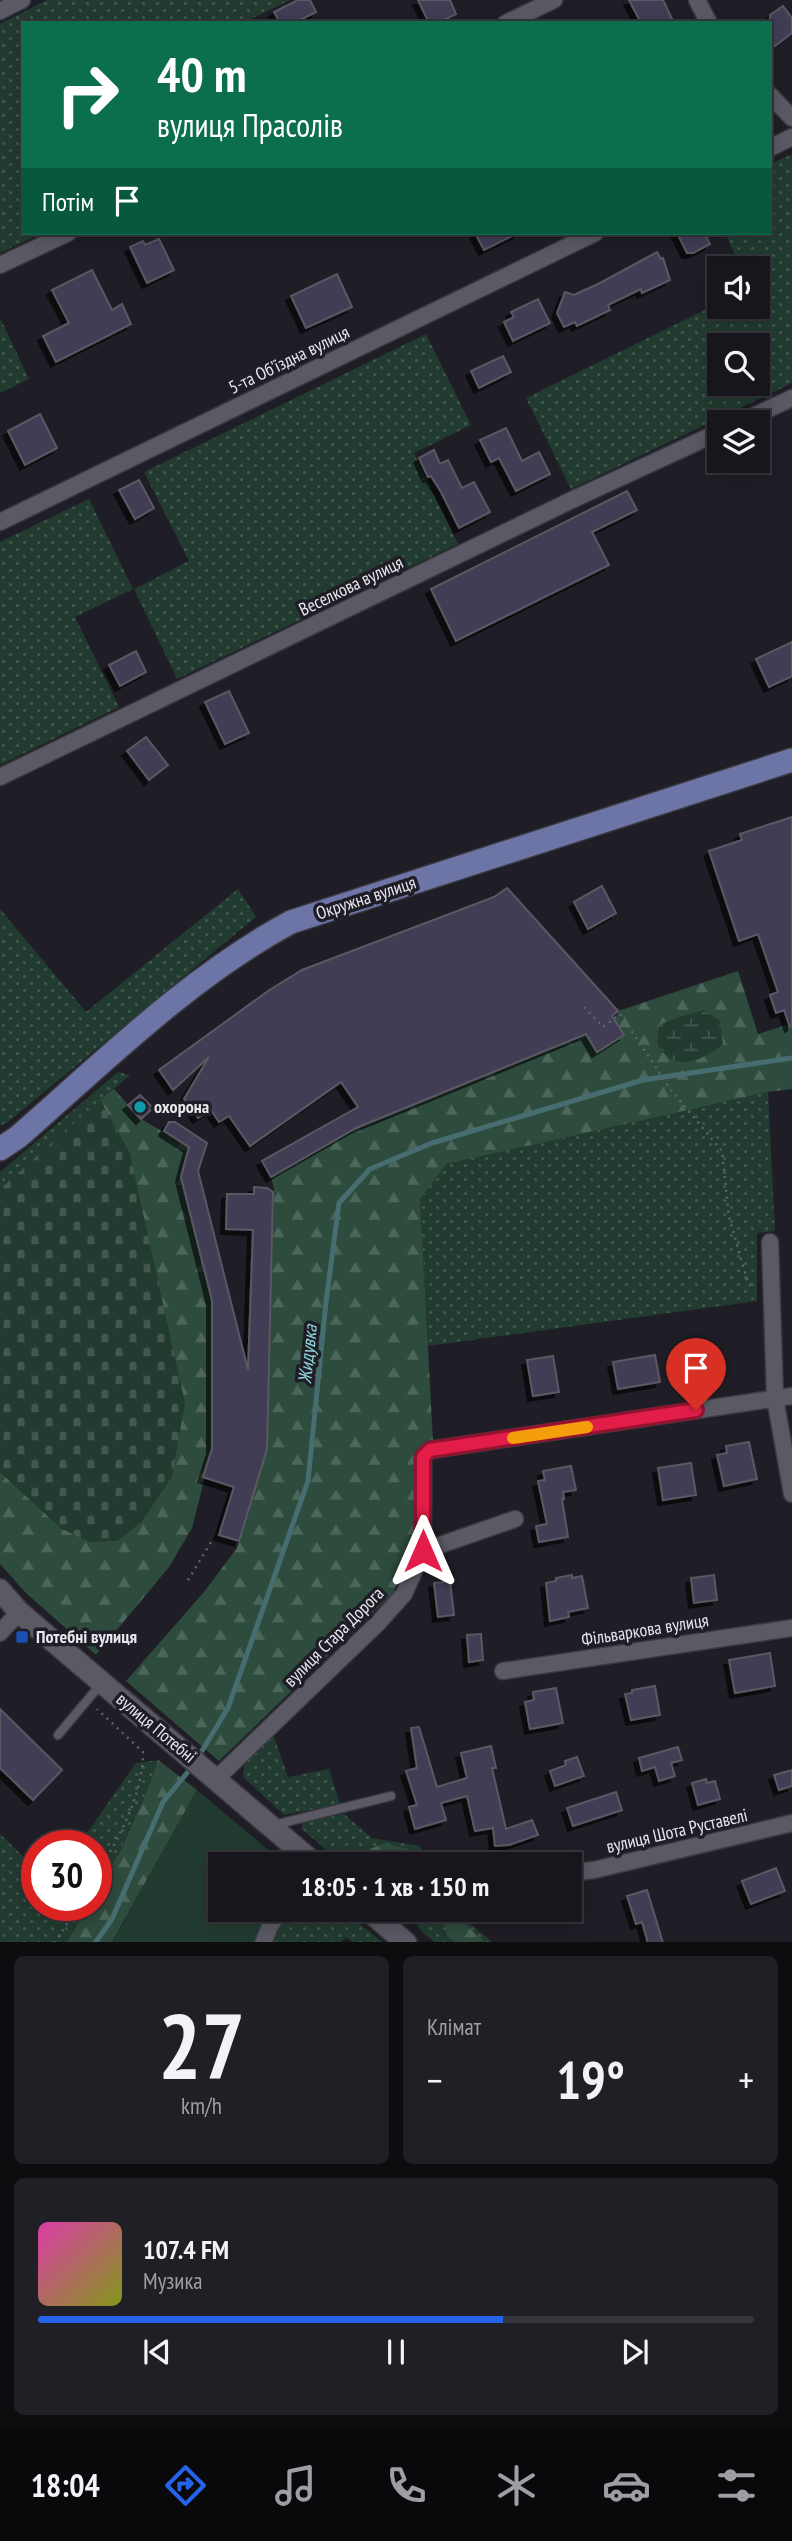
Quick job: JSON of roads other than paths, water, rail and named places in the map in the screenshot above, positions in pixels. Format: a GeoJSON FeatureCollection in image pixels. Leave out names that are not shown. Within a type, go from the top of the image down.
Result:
{"type":"FeatureCollection","features":[{"type":"Feature","properties":{"kind":"main road","name":"Окружна вулиця"},"geometry":{"type":"LineString","coordinates":[[0,1149],[18,1137],[204,978],[247,947],[291,922],[792,760]]}},
{"type":"Feature","properties":{"kind":"street"},"geometry":{"type":"LineString","coordinates":[[0,11],[22,0]]}},
{"type":"Feature","properties":{"kind":"street"},"geometry":{"type":"LineString","coordinates":[[510,21],[554,0]]}},
{"type":"Feature","properties":{"kind":"street"},"geometry":{"type":"LineString","coordinates":[[697,0],[708,21]]}},
{"type":"Feature","properties":{"kind":"street"},"geometry":{"type":"LineString","coordinates":[[772,97],[792,118]]}},
{"type":"Feature","properties":{"kind":"street"},"geometry":{"type":"LineString","coordinates":[[772,147],[792,137]]}},
{"type":"Feature","properties":{"kind":"street"},"geometry":{"type":"LineString","coordinates":[[0,265],[64,235]]}},
{"type":"Feature","properties":{"kind":"street","name":"5-та Обʼїздна вулиця"},"geometry":{"type":"LineString","coordinates":[[0,522],[591,235]]}},
{"type":"Feature","properties":{"kind":"street"},"geometry":{"type":"LineString","coordinates":[[766,410],[792,398]]}},
{"type":"Feature","properties":{"kind":"street","name":"Веселкова вулиця"},"geometry":{"type":"LineString","coordinates":[[0,777],[576,498],[707,438]]}},
{"type":"Feature","properties":{"kind":"street"},"geometry":{"type":"LineString","coordinates":[[770,1242],[775,1398],[792,1494]]}},
{"type":"Feature","properties":{"kind":"street"},"geometry":{"type":"LineString","coordinates":[[515,1519],[423,1551],[423,1457],[430,1450],[792,1396]]}},
{"type":"Feature","properties":{"kind":"street","name":"вулиця Стара Дорога"},"geometry":{"type":"LineString","coordinates":[[211,1775],[379,1622],[404,1594],[423,1551]]}},
{"type":"Feature","properties":{"kind":"street","name":"вулиця Потебні"},"geometry":{"type":"LineString","coordinates":[[0,1590],[19,1612],[301,1852]]}},
{"type":"Feature","properties":{"kind":"street"},"geometry":{"type":"LineString","coordinates":[[0,1633],[19,1612]]}},
{"type":"Feature","properties":{"kind":"street","name":"Фільваркова вулиця"},"geometry":{"type":"LineString","coordinates":[[503,1671],[792,1628]]}},
{"type":"Feature","properties":{"kind":"street","name":"вулиця Шота Руставелі"},"geometry":{"type":"LineString","coordinates":[[582,1872],[792,1824]]}},
{"type":"Feature","properties":{"kind":"street"},"geometry":{"type":"LineString","coordinates":[[263,1942],[273,1922]]}},
{"type":"Feature","properties":{"kind":"street"},"geometry":{"type":"LineString","coordinates":[[386,1922],[406,1942]]}},
{"type":"Feature","properties":{"kind":"lane"},"geometry":{"type":"LineString","coordinates":[[58,1735],[102,1683]]}},
{"type":"Feature","properties":{"kind":"lane"},"geometry":{"type":"LineString","coordinates":[[271,1826],[391,1796]]}},
{"type":"Feature","properties":{"kind":"waterway","name":"Жидувка"},"geometry":{"type":"LineString","coordinates":[[197,1759],[228,1708],[308,1481],[339,1203],[370,1169],[432,1143],[643,1080],[792,1058]]}},
{"type":"Feature","properties":{"kind":"waterway","name":"Жидувка"},"geometry":{"type":"LineString","coordinates":[[96,1942],[112,1919],[163,1802],[192,1767]]}},
{"type":"Feature","properties":{"kind":"place","name":"охорона"},"geometry":{"type":"Point","coordinates":[140,1107]}},
{"type":"Feature","properties":{"kind":"place","name":"Потебні вулиця"},"geometry":{"type":"Point","coordinates":[22,1637]}}]}
